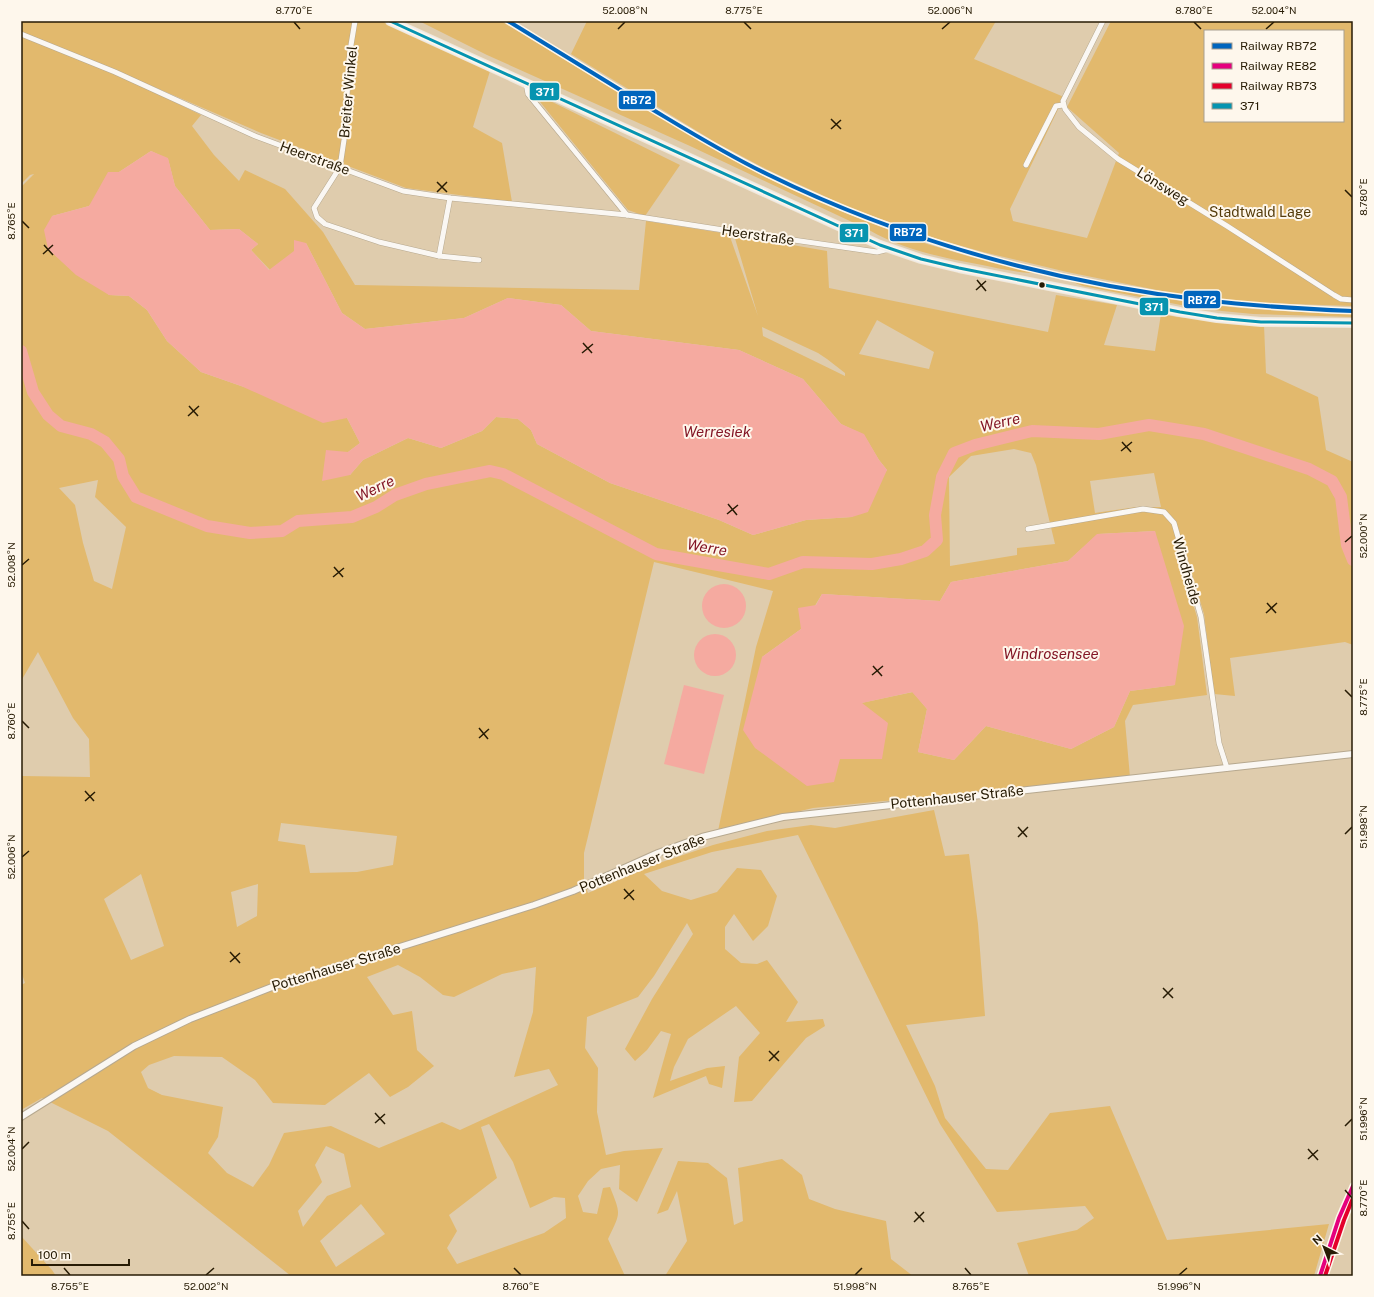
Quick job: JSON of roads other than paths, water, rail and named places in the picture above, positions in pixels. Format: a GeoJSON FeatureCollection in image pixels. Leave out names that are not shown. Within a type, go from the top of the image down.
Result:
{"type":"FeatureCollection","features":[{"type":"Feature","properties":{"kind":"main road"},"geometry":{"type":"LineString","coordinates":[[390,21],[889,249],[921,259],[959,268],[1210,317],[1261,322],[1353,323]]}},
{"type":"Feature","properties":{"kind":"street","name":"Breiter Winkel"},"geometry":{"type":"LineString","coordinates":[[355,21],[350,51],[344,140],[340,167],[314,208],[317,218],[325,224],[379,242],[439,256],[479,260]]}},
{"type":"Feature","properties":{"kind":"street"},"geometry":{"type":"LineString","coordinates":[[1026,166],[1056,106],[1063,105],[1063,101],[1103,21]]}},
{"type":"Feature","properties":{"kind":"street","name":"Heerstraße"},"geometry":{"type":"LineString","coordinates":[[21,34],[115,72],[255,136],[403,191],[450,198],[627,215],[877,252],[889,249]]}},
{"type":"Feature","properties":{"kind":"street"},"geometry":{"type":"LineString","coordinates":[[526,83],[528,94],[627,215]]}},
{"type":"Feature","properties":{"kind":"street","name":"Lönsweg"},"geometry":{"type":"LineString","coordinates":[[1063,105],[1079,127],[1118,159],[1227,226],[1334,295],[1341,299],[1353,300]]}},
{"type":"Feature","properties":{"kind":"street"},"geometry":{"type":"LineString","coordinates":[[439,256],[450,198]]}},
{"type":"Feature","properties":{"kind":"street","name":"Windheide"},"geometry":{"type":"LineString","coordinates":[[1028,529],[1143,510],[1164,512],[1174,524],[1201,617],[1219,743],[1227,768]]}},
{"type":"Feature","properties":{"kind":"street","name":"Pottenhauser Straße"},"geometry":{"type":"LineString","coordinates":[[21,1117],[134,1046],[190,1019],[272,987],[534,905],[572,891],[658,853],[702,837],[741,826],[782,817],[1353,754]]}},
{"type":"Feature","properties":{"kind":"water","name":"Werresiek"},"geometry":{"type":"Polygon","coordinates":[[[151,151],[168,158],[175,186],[210,230],[239,229],[258,244],[251,250],[269,270],[294,251],[294,240],[306,243],[342,313],[365,329],[464,318],[508,298],[561,305],[591,331],[739,350],[803,379],[841,424],[864,434],[879,460],[887,470],[868,512],[852,517],[806,520],[753,535],[719,520],[610,483],[537,444],[531,430],[518,419],[496,417],[482,431],[441,448],[408,438],[363,460],[350,475],[322,481],[326,450],[348,452],[360,443],[347,418],[323,423],[241,386],[201,372],[167,341],[147,310],[129,296],[109,295],[76,275],[48,249],[44,230],[52,216],[89,206],[108,172],[119,172],[151,151]]]}},
{"type":"Feature","properties":{"kind":"water","name":"Windrosensee"},"geometry":{"type":"Polygon","coordinates":[[[1155,531],[1184,626],[1175,685],[1130,691],[1114,727],[1071,749],[986,726],[954,760],[918,752],[927,709],[912,692],[862,703],[888,723],[882,759],[840,759],[834,782],[807,786],[755,748],[743,730],[762,657],[801,629],[798,608],[816,605],[822,594],[940,601],[951,582],[1068,561],[1097,534],[1155,531]]]}},
{"type":"Feature","properties":{"kind":"water"},"geometry":{"type":"Polygon","coordinates":[[[720,584],[728,584],[733,585],[740,590],[745,597],[745,615],[740,622],[733,627],[720,628],[712,625],[705,618],[702,610],[702,602],[705,594],[712,587],[720,584]]]}},
{"type":"Feature","properties":{"kind":"water"},"geometry":{"type":"Polygon","coordinates":[[[711,634],[719,634],[727,637],[733,643],[736,655],[733,667],[727,673],[719,676],[711,676],[703,673],[697,667],[694,659],[694,651],[697,643],[703,637],[711,634]]]}},
{"type":"Feature","properties":{"kind":"water"},"geometry":{"type":"Polygon","coordinates":[[[684,685],[724,695],[704,774],[664,764],[684,685]]]}},
{"type":"Feature","properties":{"kind":"waterway","name":"Werre"},"geometry":{"type":"LineString","coordinates":[[21,351],[33,392],[48,415],[61,426],[91,434],[105,442],[119,459],[123,476],[136,497],[207,526],[250,533],[282,531],[298,521],[352,517],[376,507],[395,495],[426,484],[490,471],[503,474],[656,554],[769,574],[803,562],[872,564],[901,559],[925,551],[937,540],[935,515],[942,477],[954,453],[975,445],[1032,431],[1099,434],[1149,425],[1204,434],[1309,469],[1332,481],[1341,497],[1347,545],[1353,560]]}},
{"type":"Feature","properties":{"kind":"rail line","name":"RB72"},"geometry":{"type":"LineString","coordinates":[[508,21],[640,102],[719,149],[751,166],[819,198],[925,239],[1035,270],[1147,292],[1240,304],[1353,311]]}},
{"type":"Feature","properties":{"kind":"rail line","name":"RE82"},"geometry":{"type":"LineString","coordinates":[[1320,1276],[1339,1218],[1353,1186]]}},
{"type":"Feature","properties":{"kind":"rail line","name":"RB73"},"geometry":{"type":"LineString","coordinates":[[1325,1276],[1353,1198]]}},
{"type":"Feature","properties":{"kind":"park label","name":"Stadtwald Lage"},"geometry":{"type":"Point","coordinates":[1260,212]}}]}
